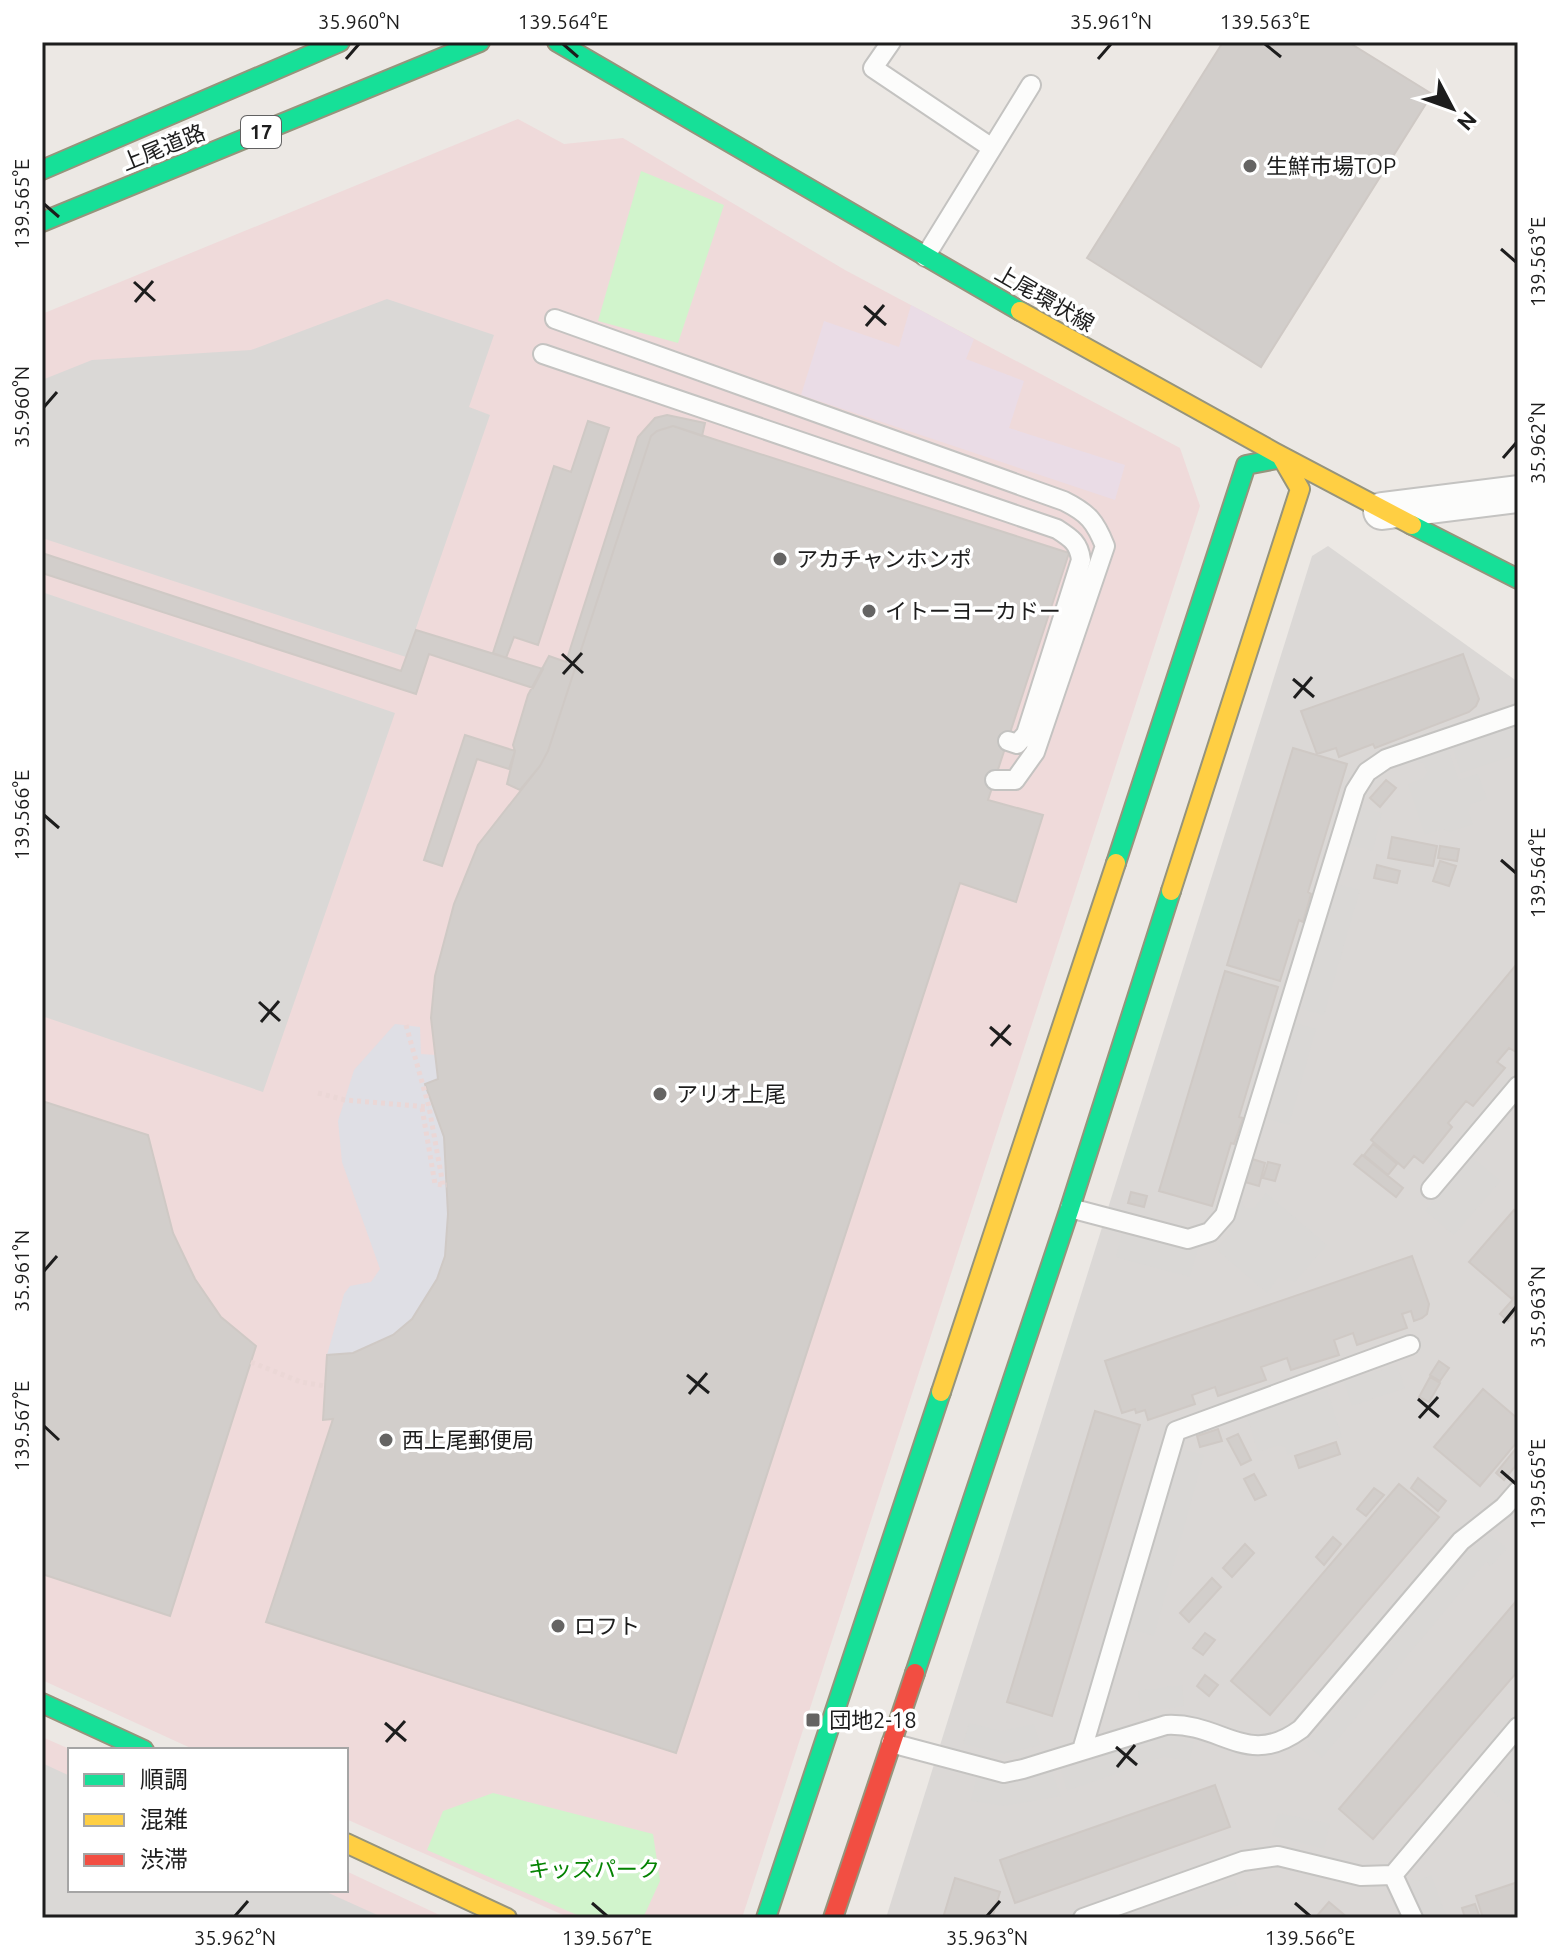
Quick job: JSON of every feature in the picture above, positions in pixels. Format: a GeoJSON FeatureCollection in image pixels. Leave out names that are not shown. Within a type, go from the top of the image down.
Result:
{"type":"FeatureCollection","features":[{"type":"Feature","properties":{"kind":"main road","name":"上尾道路"},"geometry":{"type":"LineString","coordinates":[[42,170],[340,42]]}},
{"type":"Feature","properties":{"kind":"main road","name":"上尾道路"},"geometry":{"type":"LineString","coordinates":[[42,222],[480,42]]}},
{"type":"Feature","properties":{"kind":"main road","name":"上尾環状線"},"geometry":{"type":"LineString","coordinates":[[557,42],[925,257],[1282,458],[1518,579]]}},
{"type":"Feature","properties":{"kind":"main road"},"geometry":{"type":"LineString","coordinates":[[766,1918],[1016,1169],[1246,465],[1282,458],[1300,489],[1070,1208],[833,1918]]}},
{"type":"Feature","properties":{"kind":"main road"},"geometry":{"type":"LineString","coordinates":[[42,1703],[140,1748]]}},
{"type":"Feature","properties":{"kind":"main road"},"geometry":{"type":"LineString","coordinates":[[348,1844],[507,1918]]}},
{"type":"Feature","properties":{"kind":"street"},"geometry":{"type":"LineString","coordinates":[[1382,511],[1518,494]]}},
{"type":"Feature","properties":{"kind":"lane"},"geometry":{"type":"LineString","coordinates":[[891,42],[873,68],[992,148]]}},
{"type":"Feature","properties":{"kind":"lane"},"geometry":{"type":"LineString","coordinates":[[925,257],[1031,85]]}},
{"type":"Feature","properties":{"kind":"lane"},"geometry":{"type":"LineString","coordinates":[[555,319],[1084,511],[1098,528],[1105,546],[1035,752],[1015,780],[995,780]]}},
{"type":"Feature","properties":{"kind":"lane"},"geometry":{"type":"LineString","coordinates":[[543,354],[1057,529],[1072,539],[1080,547],[1081,560],[1077,574],[1026,734],[1017,744],[1008,741]]}},
{"type":"Feature","properties":{"kind":"lane"},"geometry":{"type":"LineString","coordinates":[[1070,1208],[1188,1239],[1210,1232],[1218,1224],[1225,1215],[1355,791],[1367,772],[1386,759],[1518,714]]}},
{"type":"Feature","properties":{"kind":"lane"},"geometry":{"type":"LineString","coordinates":[[1431,1189],[1518,1086]]}},
{"type":"Feature","properties":{"kind":"lane"},"geometry":{"type":"LineString","coordinates":[[1082,1750],[1176,1431],[1410,1345]]}},
{"type":"Feature","properties":{"kind":"lane"},"geometry":{"type":"LineString","coordinates":[[891,1743],[1004,1773],[1166,1725],[1185,1724],[1252,1746],[1285,1741],[1301,1729],[1461,1541],[1504,1507],[1518,1491]]}},
{"type":"Feature","properties":{"kind":"lane"},"geometry":{"type":"LineString","coordinates":[[1083,1918],[1243,1861],[1278,1856],[1361,1876],[1393,1875],[1518,1727]]}},
{"type":"Feature","properties":{"kind":"lane"},"geometry":{"type":"LineString","coordinates":[[1393,1875],[1413,1918]]}},
{"type":"Feature","properties":{"kind":"path"},"geometry":{"type":"LineString","coordinates":[[406,1025],[445,1185],[435,1184],[425,1108]]}},
{"type":"Feature","properties":{"kind":"path"},"geometry":{"type":"LineString","coordinates":[[318,1093],[345,1100],[425,1108]]}},
{"type":"Feature","properties":{"kind":"path"},"geometry":{"type":"LineString","coordinates":[[251,1362],[301,1382],[325,1386]]}},
{"type":"Feature","properties":{"kind":"shaded area"},"geometry":{"type":"Polygon","coordinates":[[[518,119],[564,144],[623,138],[845,270],[1180,448],[1200,506],[742,1918],[570,1918],[348,1820],[348,1748],[191,1748],[42,1680],[42,314],[518,119]]]}},
{"type":"Feature","properties":{"kind":"shaded area"},"geometry":{"type":"Polygon","coordinates":[[[387,299],[494,335],[469,407],[490,415],[406,657],[42,538],[42,380],[92,360],[251,350],[387,299]]]}},
{"type":"Feature","properties":{"kind":"shaded area"},"geometry":{"type":"Polygon","coordinates":[[[911,305],[974,339],[966,359],[1024,381],[1009,428],[1125,465],[1115,500],[801,395],[824,321],[899,347],[911,305]]]}},
{"type":"Feature","properties":{"kind":"shaded area"},"geometry":{"type":"Polygon","coordinates":[[[1328,546],[1518,682],[1518,1918],[886,1918],[1312,556],[1328,546]]]}},
{"type":"Feature","properties":{"kind":"shaded area"},"geometry":{"type":"Polygon","coordinates":[[[42,592],[395,713],[263,1092],[42,1016],[42,592]]]}},
{"type":"Feature","properties":{"kind":"shaded area"},"geometry":{"type":"Polygon","coordinates":[[[1516,726],[1518,754],[1461,773],[1452,747],[1516,726]]]}},
{"type":"Feature","properties":{"kind":"shaded area"},"geometry":{"type":"Polygon","coordinates":[[[1448,747],[1459,780],[1478,774],[1487,799],[1471,804],[1469,812],[1473,824],[1449,832],[1442,829],[1425,835],[1408,784],[1424,778],[1427,772],[1423,763],[1416,758],[1448,747]]]}},
{"type":"Feature","properties":{"kind":"shaded area"},"geometry":{"type":"Polygon","coordinates":[[[1359,807],[1382,813],[1373,851],[1350,845],[1359,807]]]}},
{"type":"Feature","properties":{"kind":"shaded area"},"geometry":{"type":"Polygon","coordinates":[[[1337,884],[1360,890],[1324,1015],[1302,1009],[1337,884]]]}},
{"type":"Feature","properties":{"kind":"shaded area"},"geometry":{"type":"Polygon","coordinates":[[[1295,1023],[1316,1029],[1289,1125],[1267,1119],[1295,1023]]]}},
{"type":"Feature","properties":{"kind":"shaded area"},"geometry":{"type":"Polygon","coordinates":[[[395,1024],[420,1027],[421,1054],[435,1055],[438,1079],[425,1084],[444,1137],[448,1214],[445,1256],[437,1279],[412,1319],[393,1335],[353,1353],[327,1355],[344,1294],[350,1286],[371,1282],[380,1269],[342,1162],[338,1121],[354,1070],[395,1024]]]}},
{"type":"Feature","properties":{"kind":"shaded area"},"geometry":{"type":"Polygon","coordinates":[[[1471,1156],[1501,1181],[1454,1235],[1425,1211],[1471,1156]]]}},
{"type":"Feature","properties":{"kind":"shaded area"},"geometry":{"type":"Polygon","coordinates":[[[1266,1193],[1327,1245],[1295,1282],[1278,1278],[1267,1293],[1216,1249],[1231,1233],[1228,1231],[1241,1198],[1245,1208],[1254,1208],[1266,1193]]]}},
{"type":"Feature","properties":{"kind":"shaded area"},"geometry":{"type":"Polygon","coordinates":[[[1123,1230],[1187,1247],[1203,1246],[1197,1252],[1190,1277],[1116,1257],[1123,1230]]]}},
{"type":"Feature","properties":{"kind":"shaded area"},"geometry":{"type":"Polygon","coordinates":[[[1397,1365],[1405,1388],[1352,1406],[1344,1382],[1397,1365]]]}},
{"type":"Feature","properties":{"kind":"shaded area"},"geometry":{"type":"Polygon","coordinates":[[[1327,1390],[1342,1437],[1287,1455],[1285,1447],[1279,1445],[1258,1452],[1247,1417],[1327,1390]]]}},
{"type":"Feature","properties":{"kind":"shaded area"},"geometry":{"type":"Polygon","coordinates":[[[1180,1449],[1204,1455],[1154,1636],[1130,1629],[1180,1449]]]}},
{"type":"Feature","properties":{"kind":"shaded area"},"geometry":{"type":"Polygon","coordinates":[[[1490,1535],[1507,1548],[1491,1566],[1486,1562],[1322,1758],[1306,1745],[1469,1550],[1490,1535]]]}},
{"type":"Feature","properties":{"kind":"shaded area"},"geometry":{"type":"Polygon","coordinates":[[[1182,1685],[1184,1706],[1141,1712],[1138,1691],[1182,1685]]]}},
{"type":"Feature","properties":{"kind":"shaded area"},"geometry":{"type":"Polygon","coordinates":[[[969,1723],[1002,1731],[1034,1724],[1041,1745],[1003,1754],[963,1744],[969,1723]]]}},
{"type":"Feature","properties":{"kind":"shaded area"},"geometry":{"type":"Polygon","coordinates":[[[42,1737],[68,1748],[68,1892],[348,1892],[348,1872],[446,1918],[42,1918],[42,1737]]]}},
{"type":"Feature","properties":{"kind":"shaded area"},"geometry":{"type":"Polygon","coordinates":[[[1172,1737],[1194,1742],[1189,1761],[1163,1757],[1067,1791],[1061,1770],[1153,1738],[1172,1737]]]}},
{"type":"Feature","properties":{"kind":"shaded area"},"geometry":{"type":"Polygon","coordinates":[[[1518,1746],[1518,1792],[1507,1804],[1485,1785],[1518,1746]]]}},
{"type":"Feature","properties":{"kind":"shaded area"},"geometry":{"type":"Polygon","coordinates":[[[42,1763],[68,1775],[68,1892],[326,1892],[384,1918],[42,1918],[42,1763]]]}},
{"type":"Feature","properties":{"kind":"shaded area"},"geometry":{"type":"Polygon","coordinates":[[[1052,1772],[1061,1796],[1004,1806],[971,1801],[976,1778],[1014,1782],[1052,1772]]]}},
{"type":"Feature","properties":{"kind":"shaded area"},"geometry":{"type":"Polygon","coordinates":[[[1278,1813],[1330,1824],[1324,1849],[1272,1836],[1278,1813]]]}},
{"type":"Feature","properties":{"kind":"shaded area"},"geometry":{"type":"Polygon","coordinates":[[[1431,1875],[1447,1918],[1422,1918],[1410,1889],[1410,1878],[1417,1881],[1431,1875]]]}},
{"type":"Feature","properties":{"kind":"shaded area"},"geometry":{"type":"Polygon","coordinates":[[[1235,1880],[1242,1904],[1197,1918],[1135,1918],[1134,1913],[1235,1880]]]}},
{"type":"Feature","properties":{"kind":"green space"},"geometry":{"type":"Polygon","coordinates":[[[641,171],[724,205],[678,343],[598,321],[641,171]]]}},
{"type":"Feature","properties":{"kind":"green space","name":"キッズパーク"},"geometry":{"type":"Polygon","coordinates":[[[493,1793],[653,1834],[660,1881],[643,1918],[584,1918],[427,1850],[443,1811],[493,1793]]]}},
{"type":"Feature","properties":{"kind":"building"},"geometry":{"type":"Polygon","coordinates":[[[1223,42],[1348,42],[1432,94],[1261,367],[1087,258],[1223,42]]]}},
{"type":"Feature","properties":{"kind":"building"},"geometry":{"type":"Polygon","coordinates":[[[667,415],[705,423],[702,436],[673,426],[651,436],[548,751],[520,790],[507,784],[515,751],[513,745],[528,695],[549,656],[566,662],[638,437],[655,418],[667,415]]]}},
{"type":"Feature","properties":{"kind":"building"},"geometry":{"type":"Polygon","coordinates":[[[588,421],[609,428],[538,645],[514,637],[506,658],[493,653],[554,466],[571,472],[588,421]]]}},
{"type":"Feature","properties":{"kind":"building","name":"アリオ上尾"},"geometry":{"type":"Polygon","coordinates":[[[673,426],[1069,553],[988,800],[1043,815],[1016,902],[960,883],[676,1753],[266,1622],[333,1419],[323,1420],[327,1355],[353,1353],[393,1335],[412,1319],[437,1279],[445,1256],[448,1214],[444,1137],[425,1084],[438,1079],[431,1018],[435,976],[454,904],[478,845],[540,766],[548,751],[651,436],[673,426]]]}},
{"type":"Feature","properties":{"kind":"building"},"geometry":{"type":"Polygon","coordinates":[[[42,553],[401,671],[416,630],[543,669],[533,688],[429,654],[416,694],[42,573],[42,553]]]}},
{"type":"Feature","properties":{"kind":"building"},"geometry":{"type":"Polygon","coordinates":[[[1463,654],[1479,699],[1469,712],[1375,748],[1373,744],[1339,757],[1336,748],[1317,754],[1301,711],[1463,654]]]}},
{"type":"Feature","properties":{"kind":"building"},"geometry":{"type":"Polygon","coordinates":[[[465,735],[515,751],[509,769],[477,759],[442,866],[424,860],[465,735]]]}},
{"type":"Feature","properties":{"kind":"building"},"geometry":{"type":"Polygon","coordinates":[[[1293,748],[1347,764],[1308,892],[1311,894],[1303,922],[1299,920],[1280,981],[1227,965],[1293,748]]]}},
{"type":"Feature","properties":{"kind":"building"},"geometry":{"type":"Polygon","coordinates":[[[1386,780],[1396,788],[1380,807],[1370,798],[1386,780]]]}},
{"type":"Feature","properties":{"kind":"building"},"geometry":{"type":"Polygon","coordinates":[[[1392,837],[1437,846],[1433,866],[1388,858],[1392,837]]]}},
{"type":"Feature","properties":{"kind":"building"},"geometry":{"type":"Polygon","coordinates":[[[1440,846],[1459,849],[1457,861],[1438,858],[1440,846]]]}},
{"type":"Feature","properties":{"kind":"building"},"geometry":{"type":"Polygon","coordinates":[[[1440,861],[1456,866],[1449,886],[1433,881],[1440,861]]]}},
{"type":"Feature","properties":{"kind":"building"},"geometry":{"type":"Polygon","coordinates":[[[1377,865],[1400,871],[1397,883],[1374,878],[1377,865]]]}},
{"type":"Feature","properties":{"kind":"building"},"geometry":{"type":"Polygon","coordinates":[[[1516,965],[1518,1053],[1509,1048],[1497,1062],[1505,1068],[1473,1106],[1466,1101],[1448,1123],[1452,1127],[1423,1163],[1414,1156],[1404,1168],[1371,1140],[1516,965]]]}},
{"type":"Feature","properties":{"kind":"building"},"geometry":{"type":"Polygon","coordinates":[[[1225,971],[1278,987],[1239,1117],[1243,1118],[1234,1144],[1231,1143],[1212,1206],[1159,1191],[1225,971]]]}},
{"type":"Feature","properties":{"kind":"building"},"geometry":{"type":"Polygon","coordinates":[[[42,1101],[148,1135],[173,1233],[195,1279],[221,1317],[256,1346],[170,1616],[42,1574],[42,1101]]]}},
{"type":"Feature","properties":{"kind":"building"},"geometry":{"type":"Polygon","coordinates":[[[1373,1144],[1397,1164],[1388,1175],[1364,1155],[1373,1144]]]}},
{"type":"Feature","properties":{"kind":"building"},"geometry":{"type":"Polygon","coordinates":[[[1362,1155],[1403,1188],[1396,1197],[1354,1164],[1362,1155]]]}},
{"type":"Feature","properties":{"kind":"building"},"geometry":{"type":"Polygon","coordinates":[[[1252,1159],[1265,1163],[1259,1186],[1245,1182],[1252,1159]]]}},
{"type":"Feature","properties":{"kind":"building"},"geometry":{"type":"Polygon","coordinates":[[[1268,1162],[1280,1165],[1275,1181],[1263,1178],[1268,1162]]]}},
{"type":"Feature","properties":{"kind":"building"},"geometry":{"type":"Polygon","coordinates":[[[1131,1192],[1147,1196],[1144,1207],[1128,1203],[1131,1192]]]}},
{"type":"Feature","properties":{"kind":"building"},"geometry":{"type":"Polygon","coordinates":[[[1514,1210],[1518,1214],[1518,1292],[1512,1299],[1469,1262],[1514,1210]]]}},
{"type":"Feature","properties":{"kind":"building"},"geometry":{"type":"Polygon","coordinates":[[[1412,1256],[1429,1304],[1427,1314],[1414,1321],[1411,1311],[1402,1314],[1407,1328],[1357,1345],[1353,1333],[1334,1340],[1339,1355],[1291,1370],[1287,1358],[1261,1367],[1266,1380],[1218,1396],[1215,1387],[1192,1395],[1195,1404],[1148,1420],[1145,1410],[1122,1413],[1105,1361],[1412,1256]]]}},
{"type":"Feature","properties":{"kind":"building"},"geometry":{"type":"Polygon","coordinates":[[[1517,1295],[1518,1310],[1508,1321],[1500,1314],[1517,1295]]]}},
{"type":"Feature","properties":{"kind":"building"},"geometry":{"type":"Polygon","coordinates":[[[1439,1361],[1449,1368],[1440,1381],[1430,1375],[1439,1361]]]}},
{"type":"Feature","properties":{"kind":"building"},"geometry":{"type":"Polygon","coordinates":[[[1430,1377],[1440,1383],[1429,1402],[1419,1397],[1430,1377]]]}},
{"type":"Feature","properties":{"kind":"building"},"geometry":{"type":"Polygon","coordinates":[[[1483,1389],[1518,1419],[1518,1441],[1480,1486],[1434,1447],[1483,1389]]]}},
{"type":"Feature","properties":{"kind":"building"},"geometry":{"type":"Polygon","coordinates":[[[1095,1411],[1140,1425],[1052,1716],[1007,1702],[1095,1411]]]}},
{"type":"Feature","properties":{"kind":"building"},"geometry":{"type":"Polygon","coordinates":[[[1218,1429],[1222,1441],[1200,1447],[1197,1436],[1218,1429]]]}},
{"type":"Feature","properties":{"kind":"building"},"geometry":{"type":"Polygon","coordinates":[[[1238,1434],[1251,1460],[1241,1465],[1227,1439],[1238,1434]]]}},
{"type":"Feature","properties":{"kind":"building"},"geometry":{"type":"Polygon","coordinates":[[[1336,1442],[1340,1454],[1299,1468],[1295,1456],[1336,1442]]]}},
{"type":"Feature","properties":{"kind":"building"},"geometry":{"type":"Polygon","coordinates":[[[1518,1446],[1518,1463],[1504,1480],[1496,1473],[1518,1446]]]}},
{"type":"Feature","properties":{"kind":"building"},"geometry":{"type":"Polygon","coordinates":[[[1254,1474],[1266,1495],[1255,1500],[1244,1479],[1254,1474]]]}},
{"type":"Feature","properties":{"kind":"building"},"geometry":{"type":"Polygon","coordinates":[[[1418,1478],[1446,1501],[1438,1511],[1411,1488],[1418,1478]]]}},
{"type":"Feature","properties":{"kind":"building"},"geometry":{"type":"Polygon","coordinates":[[[1399,1484],[1439,1517],[1270,1715],[1231,1681],[1399,1484]]]}},
{"type":"Feature","properties":{"kind":"building"},"geometry":{"type":"Polygon","coordinates":[[[1374,1488],[1384,1495],[1366,1516],[1357,1509],[1374,1488]]]}},
{"type":"Feature","properties":{"kind":"building"},"geometry":{"type":"Polygon","coordinates":[[[1333,1537],[1341,1544],[1324,1565],[1316,1557],[1333,1537]]]}},
{"type":"Feature","properties":{"kind":"building"},"geometry":{"type":"Polygon","coordinates":[[[1245,1544],[1254,1553],[1232,1577],[1223,1568],[1245,1544]]]}},
{"type":"Feature","properties":{"kind":"building"},"geometry":{"type":"Polygon","coordinates":[[[1212,1578],[1221,1587],[1189,1622],[1180,1613],[1212,1578]]]}},
{"type":"Feature","properties":{"kind":"building"},"geometry":{"type":"Polygon","coordinates":[[[1518,1599],[1518,1671],[1373,1839],[1339,1809],[1518,1599]]]}},
{"type":"Feature","properties":{"kind":"building"},"geometry":{"type":"Polygon","coordinates":[[[1205,1633],[1215,1640],[1203,1655],[1193,1648],[1205,1633]]]}},
{"type":"Feature","properties":{"kind":"building"},"geometry":{"type":"Polygon","coordinates":[[[1205,1675],[1218,1685],[1209,1696],[1197,1686],[1205,1675]]]}},
{"type":"Feature","properties":{"kind":"building"},"geometry":{"type":"Polygon","coordinates":[[[1215,1785],[1230,1827],[1015,1903],[1000,1860],[1215,1785]]]}},
{"type":"Feature","properties":{"kind":"building"},"geometry":{"type":"Polygon","coordinates":[[[955,1878],[1000,1892],[992,1918],[943,1918],[955,1878]]]}},
{"type":"Feature","properties":{"kind":"building"},"geometry":{"type":"Polygon","coordinates":[[[1518,1882],[1518,1918],[1483,1918],[1476,1896],[1518,1882]]]}},
{"type":"Feature","properties":{"kind":"building"},"geometry":{"type":"Polygon","coordinates":[[[1329,1902],[1348,1918],[1315,1918],[1329,1902]]]}},
{"type":"Feature","properties":{"kind":"building"},"geometry":{"type":"Polygon","coordinates":[[[1475,1904],[1480,1918],[1465,1918],[1462,1908],[1475,1904]]]}},
{"type":"Feature","properties":{"kind":"traffic: fast"},"geometry":{"type":"LineString","coordinates":[[42,170],[340,42]]}},
{"type":"Feature","properties":{"kind":"traffic: fast"},"geometry":{"type":"LineString","coordinates":[[42,222],[480,42]]}},
{"type":"Feature","properties":{"kind":"traffic: fast"},"geometry":{"type":"LineString","coordinates":[[557,42],[1020,311]]}},
{"type":"Feature","properties":{"kind":"traffic: fast"},"geometry":{"type":"LineString","coordinates":[[1116,863],[1246,465],[1282,458]]}},
{"type":"Feature","properties":{"kind":"traffic: fast"},"geometry":{"type":"LineString","coordinates":[[1412,525],[1518,579]]}},
{"type":"Feature","properties":{"kind":"traffic: fast"},"geometry":{"type":"LineString","coordinates":[[915,1673],[1070,1208],[1171,891]]}},
{"type":"Feature","properties":{"kind":"traffic: fast"},"geometry":{"type":"LineString","coordinates":[[766,1918],[941,1392]]}},
{"type":"Feature","properties":{"kind":"traffic: fast"},"geometry":{"type":"LineString","coordinates":[[42,1703],[140,1748]]}},
{"type":"Feature","properties":{"kind":"traffic: slow"},"geometry":{"type":"LineString","coordinates":[[1020,311],[1412,525]]}},
{"type":"Feature","properties":{"kind":"traffic: slow"},"geometry":{"type":"LineString","coordinates":[[1171,891],[1300,489],[1282,458]]}},
{"type":"Feature","properties":{"kind":"traffic: slow"},"geometry":{"type":"LineString","coordinates":[[941,1392],[1116,863]]}},
{"type":"Feature","properties":{"kind":"traffic: slow"},"geometry":{"type":"LineString","coordinates":[[348,1844],[507,1918]]}},
{"type":"Feature","properties":{"kind":"traffic: jam"},"geometry":{"type":"LineString","coordinates":[[833,1918],[915,1673]]}},
{"type":"Feature","properties":{"kind":"place","name":"生鮮市場TOP"},"geometry":{"type":"Point","coordinates":[1250,166]}},
{"type":"Feature","properties":{"kind":"place","name":"アカチャンホンポ"},"geometry":{"type":"Point","coordinates":[780,559]}},
{"type":"Feature","properties":{"kind":"place","name":"イトーヨーカドー"},"geometry":{"type":"Point","coordinates":[869,611]}},
{"type":"Feature","properties":{"kind":"place","name":"アリオ上尾"},"geometry":{"type":"Point","coordinates":[660,1094]}},
{"type":"Feature","properties":{"kind":"place","name":"西上尾郵便局"},"geometry":{"type":"Point","coordinates":[386,1440]}},
{"type":"Feature","properties":{"kind":"place","name":"ロフト"},"geometry":{"type":"Point","coordinates":[558,1626]}},
{"type":"Feature","properties":{"kind":"place","name":"団地2-18"},"geometry":{"type":"Point","coordinates":[813,1720]}}]}
